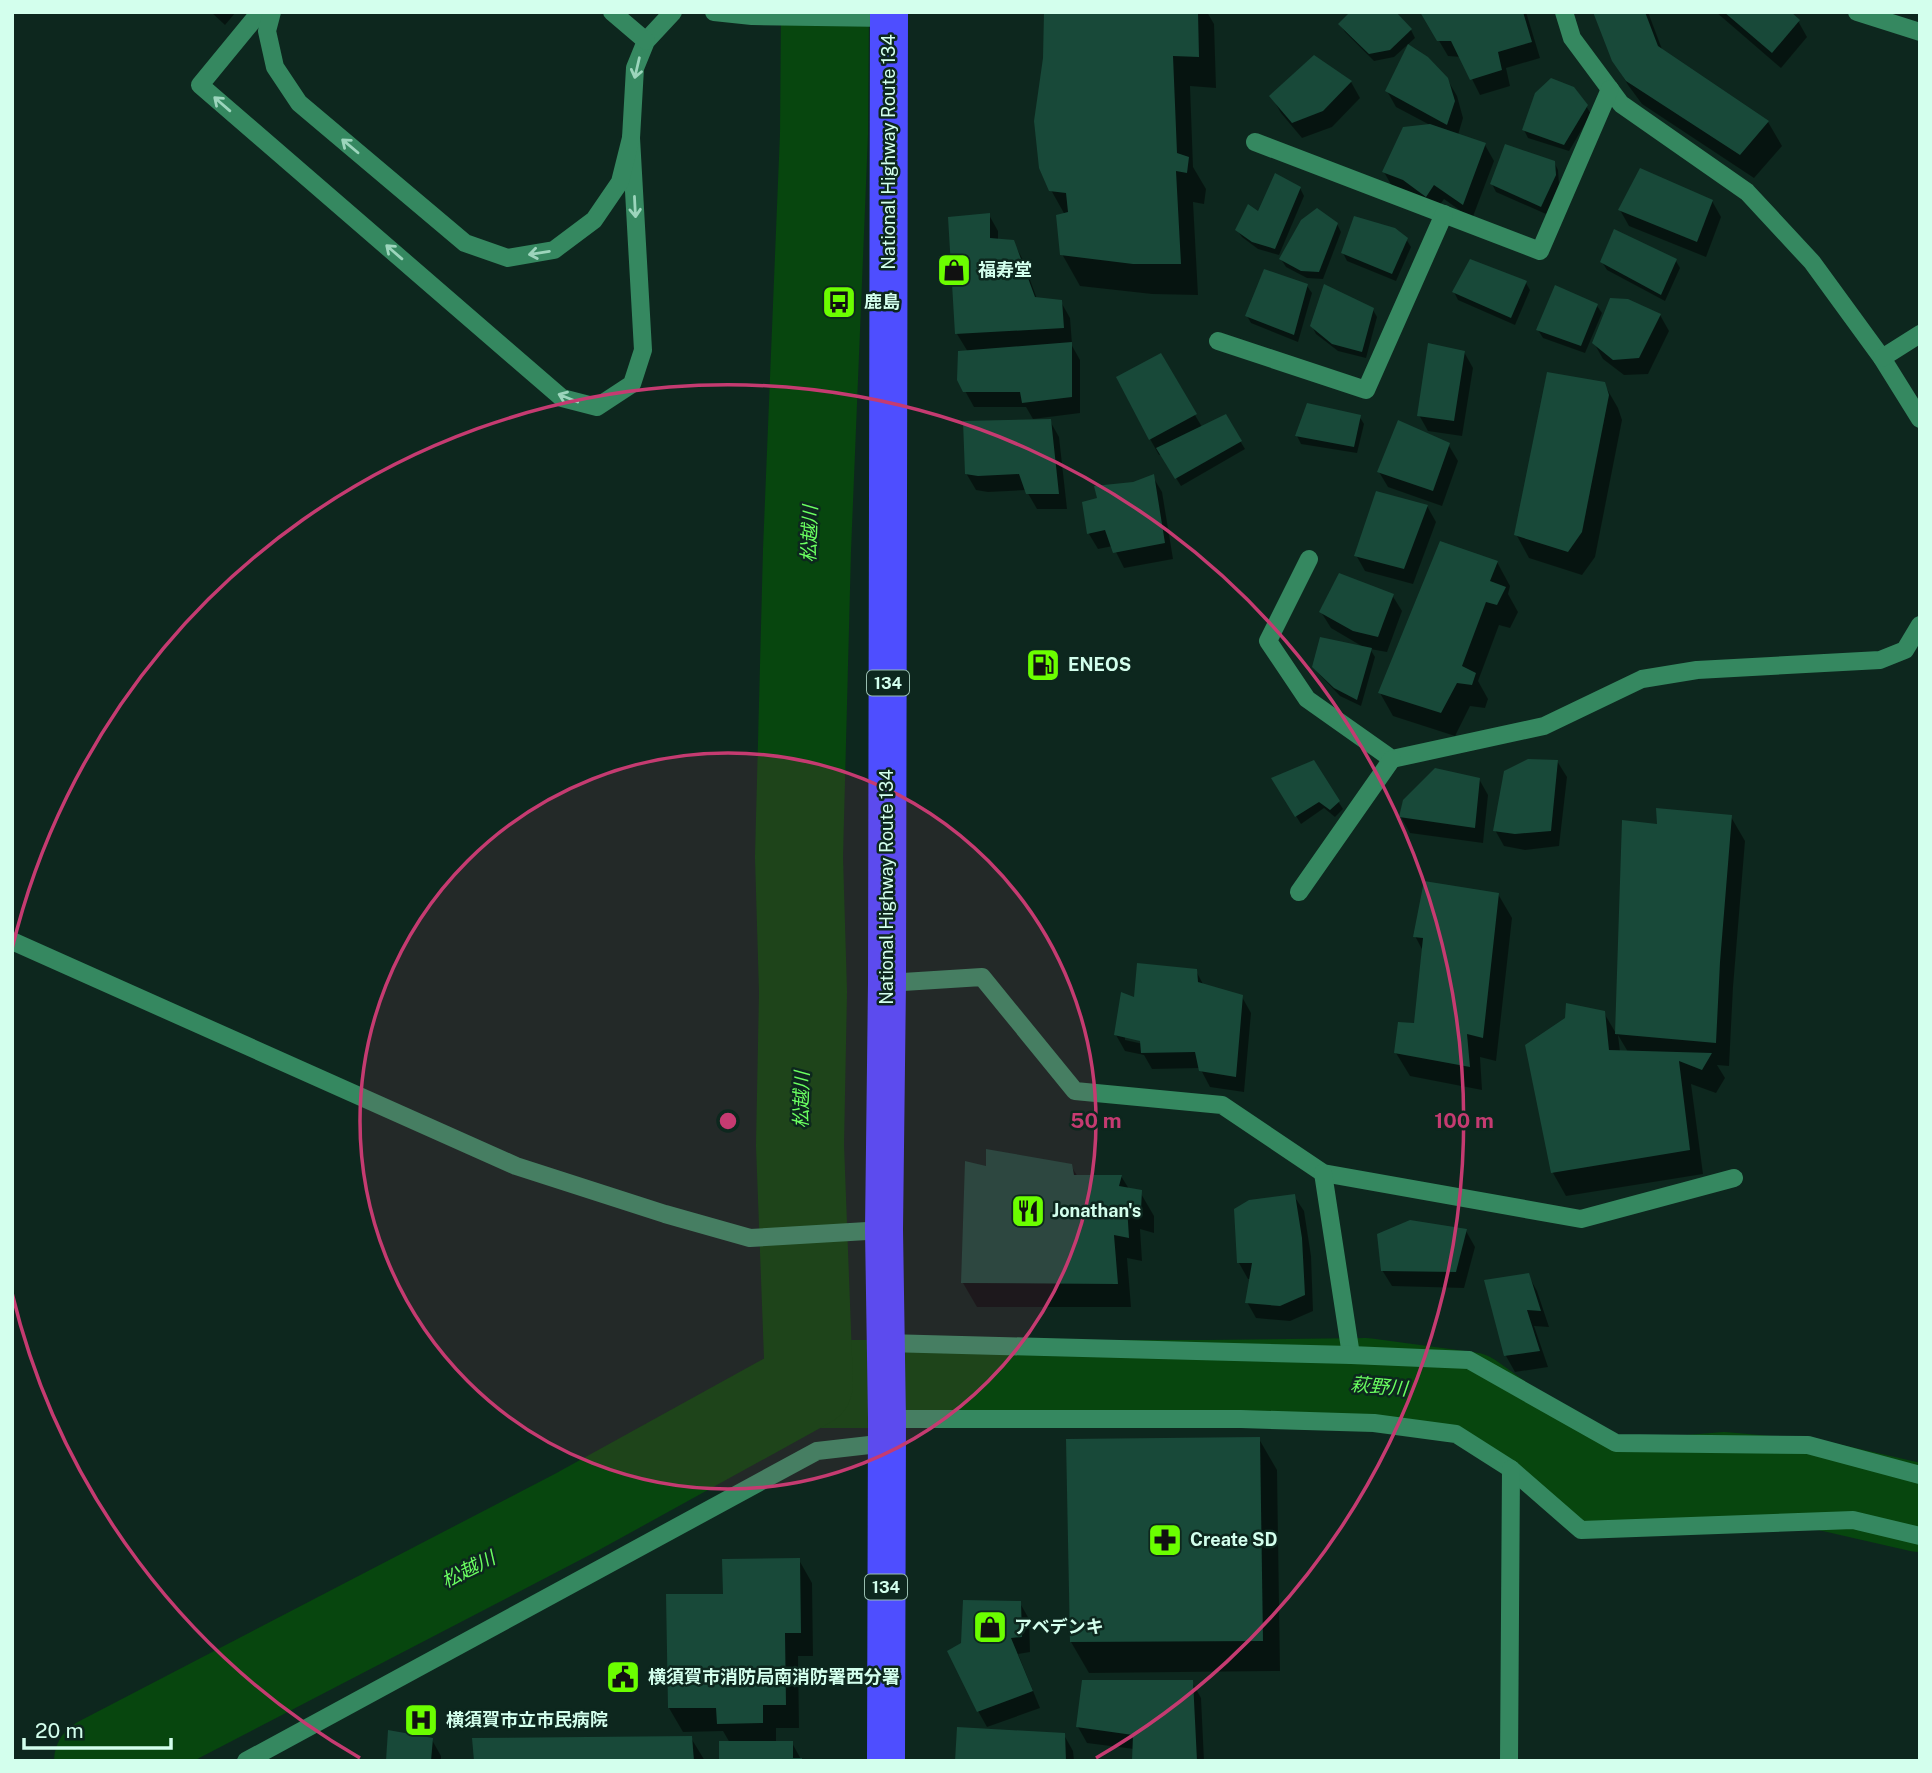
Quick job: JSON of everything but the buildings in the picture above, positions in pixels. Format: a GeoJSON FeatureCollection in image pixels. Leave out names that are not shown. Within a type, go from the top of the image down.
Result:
{"type":"FeatureCollection","features":[{"type":"Feature","properties":{"kind":"highway","name":"National Highway Route 134"},"geometry":{"type":"LineString","coordinates":[[880,16],[887,983],[884,1230],[887,1425],[886,1761]]}},
{"type":"Feature","properties":{"kind":"street"},"geometry":{"type":"LineString","coordinates":[[260,12],[200,85],[562,398],[597,407],[632,384],[643,350],[631,138],[635,68],[646,41],[673,12]]}},
{"type":"Feature","properties":{"kind":"street"},"geometry":{"type":"LineString","coordinates":[[272,12],[267,31],[275,66],[299,103],[465,243],[508,258],[554,250],[594,220],[620,182],[631,138]]}},
{"type":"Feature","properties":{"kind":"street"},"geometry":{"type":"LineString","coordinates":[[612,12],[646,41]]}},
{"type":"Feature","properties":{"kind":"street"},"geometry":{"type":"LineString","coordinates":[[714,12],[752,16],[880,16]]}},
{"type":"Feature","properties":{"kind":"street"},"geometry":{"type":"LineString","coordinates":[[1564,12],[1572,38],[1620,104],[1747,192],[1812,262],[1882,358],[1920,419]]}},
{"type":"Feature","properties":{"kind":"street"},"geometry":{"type":"LineString","coordinates":[[1857,12],[1920,32]]}},
{"type":"Feature","properties":{"kind":"street"},"geometry":{"type":"LineString","coordinates":[[1255,142],[1540,251],[1610,89]]}},
{"type":"Feature","properties":{"kind":"street"},"geometry":{"type":"LineString","coordinates":[[1218,341],[1366,390],[1444,214]]}},
{"type":"Feature","properties":{"kind":"street"},"geometry":{"type":"LineString","coordinates":[[1882,358],[1920,334]]}},
{"type":"Feature","properties":{"kind":"street"},"geometry":{"type":"LineString","coordinates":[[1309,559],[1268,641],[1307,699],[1392,759]]}},
{"type":"Feature","properties":{"kind":"street"},"geometry":{"type":"LineString","coordinates":[[1299,892],[1392,759],[1544,726],[1642,678],[1697,670],[1880,660],[1905,650],[1920,625]]}},
{"type":"Feature","properties":{"kind":"street"},"geometry":{"type":"LineString","coordinates":[[12,941],[516,1166],[750,1238],[884,1230]]}},
{"type":"Feature","properties":{"kind":"street"},"geometry":{"type":"LineString","coordinates":[[887,983],[982,977],[1075,1091],[1222,1105],[1323,1173],[1581,1219],[1734,1178]]}},
{"type":"Feature","properties":{"kind":"street"},"geometry":{"type":"LineString","coordinates":[[1323,1173],[1351,1355]]}},
{"type":"Feature","properties":{"kind":"street"},"geometry":{"type":"LineString","coordinates":[[886,1349],[1351,1355],[1469,1360],[1616,1443],[1808,1444],[1920,1475]]}},
{"type":"Feature","properties":{"kind":"street"},"geometry":{"type":"LineString","coordinates":[[246,1761],[817,1451],[887,1425],[1241,1419],[1374,1423],[1455,1434],[1511,1469],[1581,1530],[1853,1520],[1920,1536]]}},
{"type":"Feature","properties":{"kind":"street"},"geometry":{"type":"LineString","coordinates":[[1509,1761],[1511,1469]]}},
{"type":"Feature","properties":{"kind":"waterway","name":"松越川"},"geometry":{"type":"LineString","coordinates":[[98,1761],[575,1513],[809,1384],[800,1145],[803,992],[799,857],[807,550],[824,134],[825,12]]}},
{"type":"Feature","properties":{"kind":"waterway","name":"萩野川"},"geometry":{"type":"LineString","coordinates":[[809,1384],[1366,1382],[1470,1396],[1586,1479],[1650,1482],[1724,1476],[1815,1484],[1920,1508]]}},
{"type":"Feature","properties":{"kind":"place","name":"福寿堂"},"geometry":{"type":"Point","coordinates":[954,270]}},
{"type":"Feature","properties":{"kind":"place","name":"鹿島"},"geometry":{"type":"Point","coordinates":[839,302]}},
{"type":"Feature","properties":{"kind":"place","name":"ENEOS"},"geometry":{"type":"Point","coordinates":[1043,665]}},
{"type":"Feature","properties":{"kind":"place","name":"Jonathan's"},"geometry":{"type":"Point","coordinates":[1028,1211]}},
{"type":"Feature","properties":{"kind":"place","name":"Create SD"},"geometry":{"type":"Point","coordinates":[1165,1540]}},
{"type":"Feature","properties":{"kind":"place","name":"アベデンキ"},"geometry":{"type":"Point","coordinates":[990,1627]}},
{"type":"Feature","properties":{"kind":"place","name":"横須賀市消防局南消防署西分署"},"geometry":{"type":"Point","coordinates":[623,1677]}},
{"type":"Feature","properties":{"kind":"place","name":"横須賀市立市民病院"},"geometry":{"type":"Point","coordinates":[421,1720]}}]}
